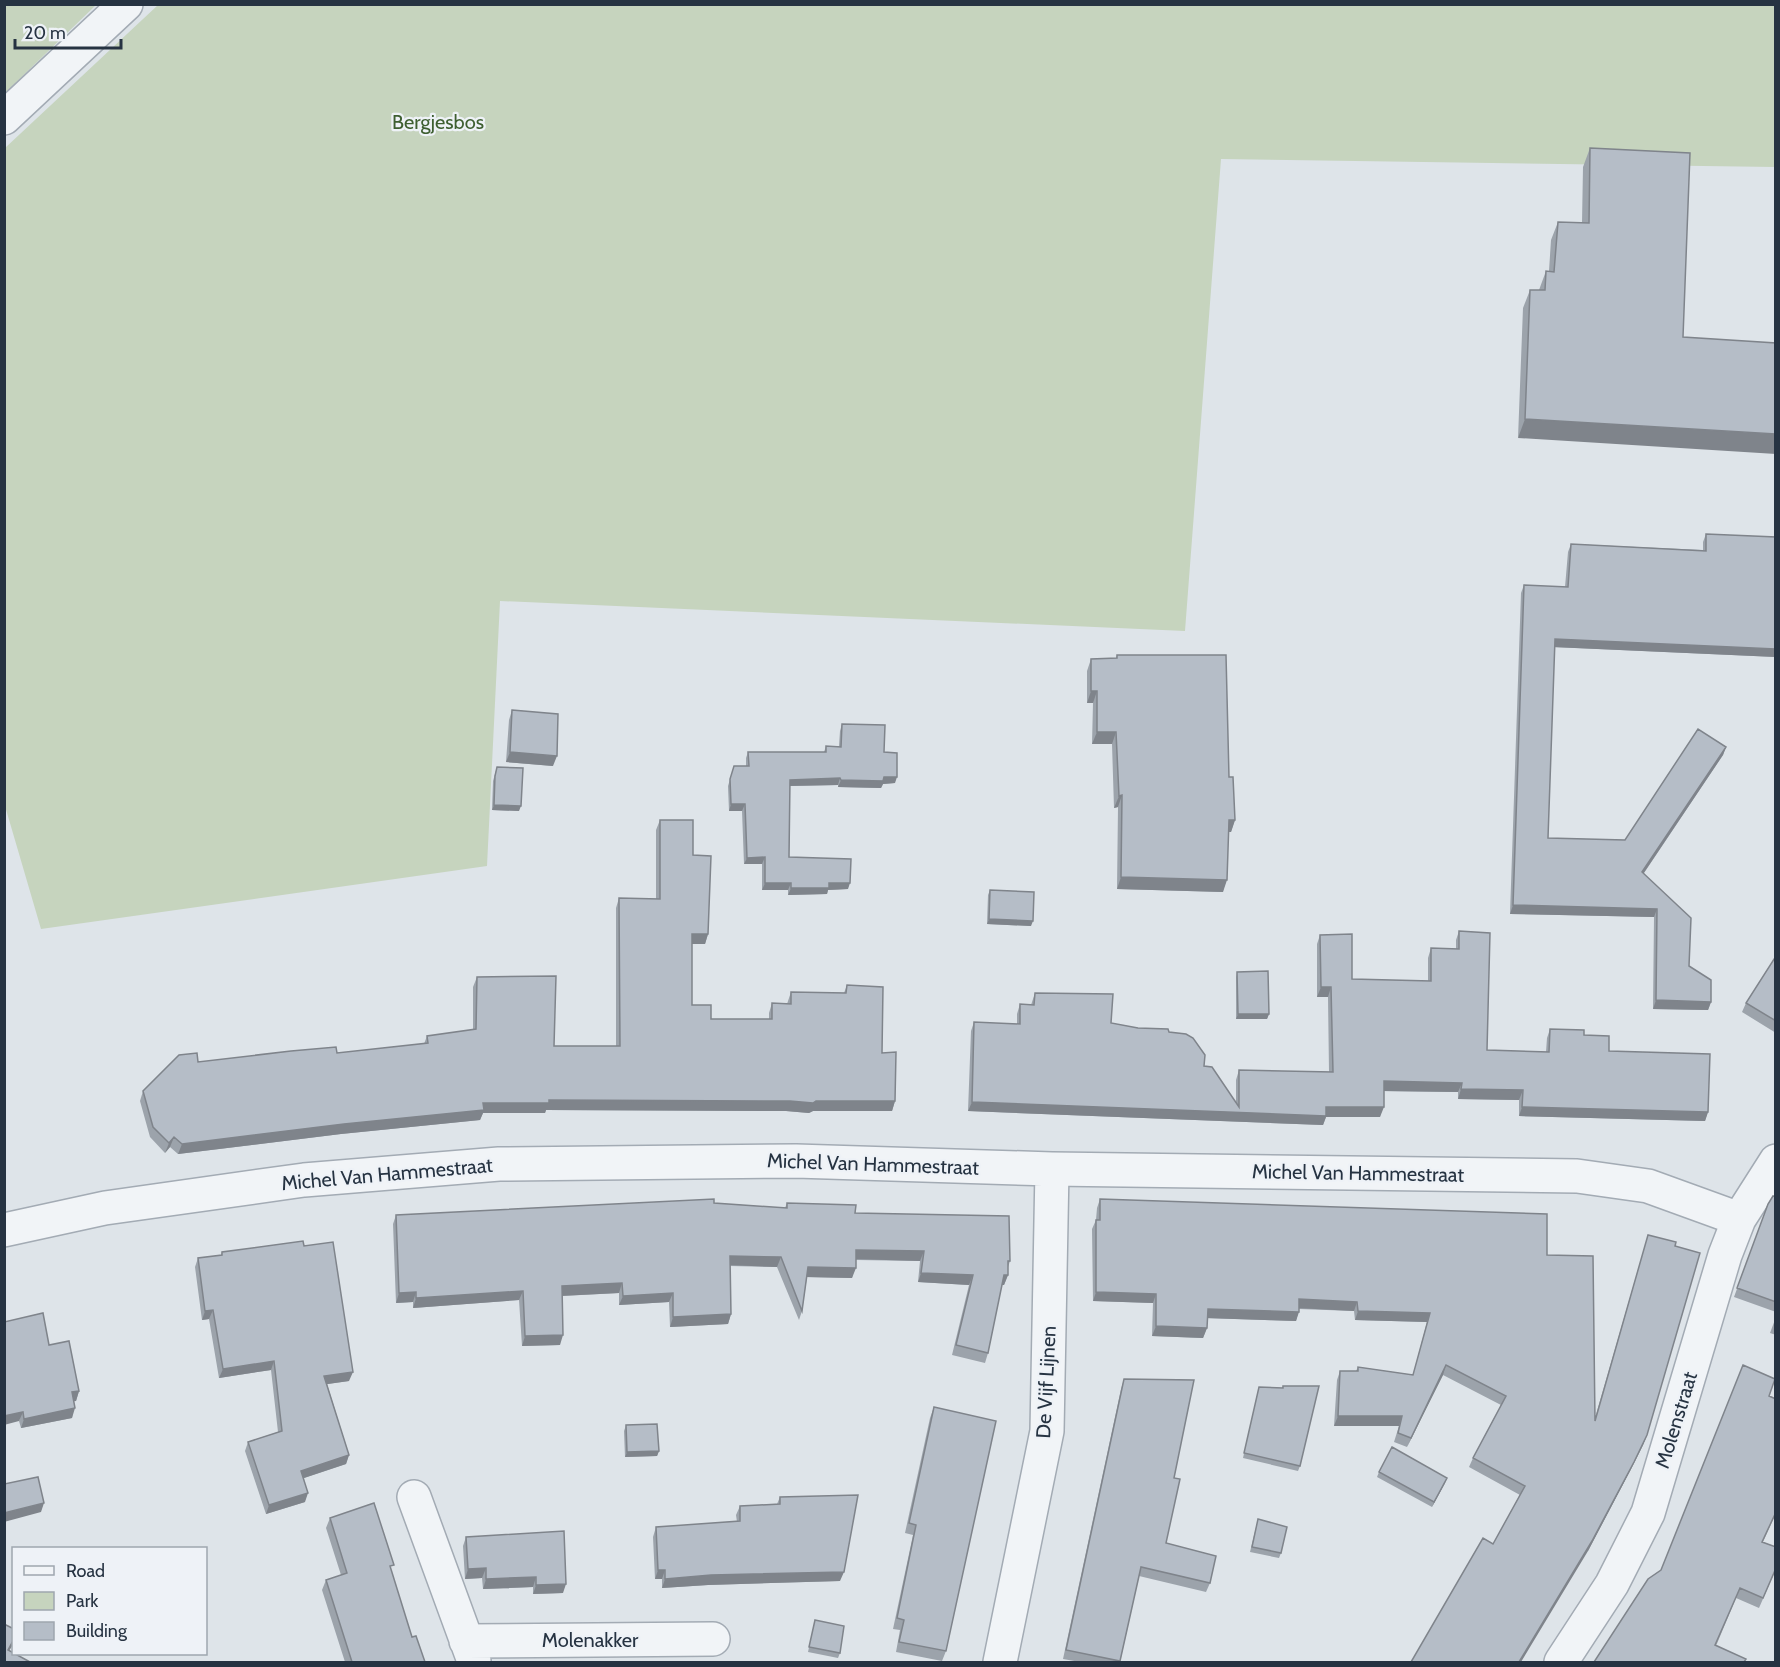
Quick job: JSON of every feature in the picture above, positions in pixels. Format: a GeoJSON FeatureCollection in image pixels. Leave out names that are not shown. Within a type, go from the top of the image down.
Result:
{"type":"FeatureCollection","features":[{"type":"Feature","properties":{"kind":"street"},"geometry":{"type":"LineString","coordinates":[[4,118],[126,4]]}},
{"type":"Feature","properties":{"kind":"street","name":"Michel Van Hammestraat"},"geometry":{"type":"LineString","coordinates":[[4,1230],[105,1208],[292,1182],[499,1164],[796,1161],[1052,1169],[1577,1176],[1648,1186],[1739,1219]]}},
{"type":"Feature","properties":{"kind":"street","name":"Molenstraat"},"geometry":{"type":"LineString","coordinates":[[1561,1662],[1612,1584],[1648,1513],[1725,1256],[1739,1219],[1774,1167]]}},
{"type":"Feature","properties":{"kind":"street","name":"De Vijf Lijnen"},"geometry":{"type":"LineString","coordinates":[[1000,1662],[1047,1431],[1052,1169]]}},
{"type":"Feature","properties":{"kind":"street","name":"Molenakker"},"geometry":{"type":"LineString","coordinates":[[414,1497],[470,1652],[713,1640]]}},
{"type":"Feature","properties":{"kind":"green space"},"geometry":{"type":"Polygon","coordinates":[[[5,4],[96,4],[96,5],[5,93],[5,4]]]}},
{"type":"Feature","properties":{"kind":"green space","name":"Bergjesbos"},"geometry":{"type":"Polygon","coordinates":[[[158,5],[1775,5],[1775,167],[1221,159],[1185,631],[500,601],[487,866],[41,929],[5,806],[5,148],[158,5]]]}},
{"type":"Feature","properties":{"kind":"building"},"geometry":{"type":"Polygon","coordinates":[[[1590,148],[1690,153],[1683,337],[1776,343],[1776,434],[1525,419],[1530,290],[1545,290],[1546,271],[1554,272],[1558,222],[1589,223],[1590,148]]]}},
{"type":"Feature","properties":{"kind":"building"},"geometry":{"type":"Polygon","coordinates":[[[1706,534],[1776,537],[1776,649],[1555,639],[1548,838],[1625,840],[1698,729],[1726,747],[1642,872],[1691,918],[1689,966],[1711,980],[1711,1002],[1656,1000],[1657,909],[1513,905],[1524,585],[1568,587],[1571,544],[1706,551],[1706,534]]]}},
{"type":"Feature","properties":{"kind":"building"},"geometry":{"type":"Polygon","coordinates":[[[1117,655],[1226,655],[1229,777],[1233,777],[1235,820],[1229,820],[1227,880],[1121,877],[1122,795],[1119,796],[1116,732],[1097,732],[1097,691],[1091,691],[1091,659],[1117,658],[1117,655]]]}},
{"type":"Feature","properties":{"kind":"building"},"geometry":{"type":"Polygon","coordinates":[[[512,710],[558,714],[557,756],[510,752],[512,710]]]}},
{"type":"Feature","properties":{"kind":"building"},"geometry":{"type":"Polygon","coordinates":[[[842,724],[885,725],[884,752],[897,753],[897,777],[884,777],[883,781],[841,780],[840,778],[790,780],[789,857],[851,859],[850,883],[829,883],[829,888],[791,888],[791,883],[765,883],[765,857],[747,858],[745,804],[731,804],[730,779],[734,766],[749,766],[748,752],[826,752],[826,746],[841,747],[842,724]]]}},
{"type":"Feature","properties":{"kind":"building"},"geometry":{"type":"Polygon","coordinates":[[[497,767],[523,768],[521,806],[494,805],[497,767]]]}},
{"type":"Feature","properties":{"kind":"building"},"geometry":{"type":"Polygon","coordinates":[[[660,820],[693,820],[693,855],[711,856],[708,934],[692,934],[692,1005],[711,1005],[711,1019],[772,1019],[772,1003],[791,1004],[791,992],[846,993],[847,985],[883,987],[882,1053],[896,1052],[895,1101],[816,1101],[813,1103],[549,1100],[549,1103],[483,1103],[484,1110],[182,1144],[174,1137],[169,1143],[153,1127],[143,1091],[179,1055],[197,1053],[198,1062],[336,1047],[337,1053],[428,1043],[427,1036],[476,1029],[477,977],[556,976],[554,1046],[620,1046],[619,898],[660,899],[660,820]]]}},
{"type":"Feature","properties":{"kind":"building"},"geometry":{"type":"Polygon","coordinates":[[[990,890],[1034,892],[1033,921],[989,919],[990,890]]]}},
{"type":"Feature","properties":{"kind":"building"},"geometry":{"type":"Polygon","coordinates":[[[1459,931],[1490,933],[1487,1050],[1549,1052],[1550,1029],[1584,1030],[1584,1035],[1609,1036],[1609,1051],[1710,1054],[1708,1112],[1522,1107],[1523,1090],[1461,1089],[1462,1083],[1384,1081],[1384,1107],[1326,1107],[1326,1116],[972,1102],[974,1022],[1020,1024],[1020,1004],[1034,1005],[1035,993],[1113,994],[1111,1023],[1138,1028],[1168,1029],[1169,1032],[1186,1034],[1193,1038],[1205,1055],[1204,1066],[1212,1067],[1239,1107],[1239,1070],[1333,1072],[1331,987],[1321,987],[1320,935],[1352,934],[1352,979],[1431,981],[1431,948],[1459,949],[1459,931]]]}},
{"type":"Feature","properties":{"kind":"building"},"geometry":{"type":"Polygon","coordinates":[[[1776,956],[1776,1021],[1746,1003],[1776,956]]]}},
{"type":"Feature","properties":{"kind":"building"},"geometry":{"type":"Polygon","coordinates":[[[1268,971],[1269,1014],[1238,1014],[1237,972],[1268,971]]]}},
{"type":"Feature","properties":{"kind":"building"},"geometry":{"type":"Polygon","coordinates":[[[1773,1196],[1776,1197],[1776,1302],[1737,1288],[1773,1196]]]}},
{"type":"Feature","properties":{"kind":"building"},"geometry":{"type":"Polygon","coordinates":[[[714,1199],[714,1203],[787,1208],[787,1203],[856,1205],[855,1213],[1009,1216],[1008,1275],[1004,1275],[988,1353],[956,1345],[973,1275],[921,1273],[924,1251],[856,1250],[856,1268],[808,1267],[802,1311],[781,1257],[730,1256],[731,1314],[673,1317],[673,1293],[623,1296],[622,1283],[562,1286],[563,1335],[525,1336],[523,1291],[416,1298],[416,1292],[399,1293],[396,1215],[714,1199]]]}},
{"type":"Feature","properties":{"kind":"building"},"geometry":{"type":"Polygon","coordinates":[[[1100,1199],[1547,1214],[1547,1255],[1593,1256],[1595,1421],[1648,1235],[1676,1242],[1675,1246],[1700,1253],[1647,1435],[1592,1541],[1519,1662],[1411,1662],[1483,1538],[1493,1544],[1525,1486],[1473,1458],[1506,1396],[1446,1365],[1411,1438],[1398,1433],[1402,1416],[1338,1416],[1340,1371],[1358,1371],[1358,1367],[1413,1375],[1430,1313],[1358,1311],[1357,1302],[1299,1299],[1299,1312],[1208,1309],[1207,1328],[1156,1326],[1156,1294],[1096,1292],[1096,1220],[1100,1220],[1100,1199]]]}},
{"type":"Feature","properties":{"kind":"building"},"geometry":{"type":"Polygon","coordinates":[[[303,1241],[304,1246],[333,1242],[353,1372],[324,1376],[349,1455],[301,1471],[308,1493],[269,1505],[248,1442],[282,1431],[274,1361],[223,1369],[213,1310],[205,1311],[198,1258],[222,1255],[222,1252],[303,1241]]]}},
{"type":"Feature","properties":{"kind":"building"},"geometry":{"type":"Polygon","coordinates":[[[43,1313],[49,1345],[69,1341],[79,1391],[72,1392],[75,1408],[24,1419],[23,1412],[4,1416],[4,1322],[43,1313]]]}},
{"type":"Feature","properties":{"kind":"building"},"geometry":{"type":"Polygon","coordinates":[[[1743,1365],[1775,1379],[1769,1396],[1776,1399],[1776,1512],[1762,1542],[1776,1547],[1776,1568],[1763,1598],[1740,1588],[1715,1645],[1746,1659],[1744,1662],[1594,1662],[1648,1579],[1661,1570],[1743,1365]]]}},
{"type":"Feature","properties":{"kind":"building"},"geometry":{"type":"Polygon","coordinates":[[[1124,1379],[1194,1380],[1174,1478],[1180,1479],[1166,1543],[1216,1556],[1210,1583],[1141,1567],[1120,1661],[1066,1650],[1124,1379]]]}},
{"type":"Feature","properties":{"kind":"building"},"geometry":{"type":"Polygon","coordinates":[[[1283,1386],[1319,1386],[1300,1466],[1244,1453],[1259,1387],[1283,1388],[1283,1386]]]}},
{"type":"Feature","properties":{"kind":"building"},"geometry":{"type":"Polygon","coordinates":[[[934,1407],[996,1421],[946,1651],[899,1642],[904,1620],[897,1618],[916,1525],[909,1523],[934,1407]]]}},
{"type":"Feature","properties":{"kind":"building"},"geometry":{"type":"Polygon","coordinates":[[[657,1424],[659,1451],[627,1452],[626,1425],[657,1424]]]}},
{"type":"Feature","properties":{"kind":"building"},"geometry":{"type":"Polygon","coordinates":[[[1392,1447],[1447,1478],[1434,1502],[1379,1472],[1392,1447]]]}},
{"type":"Feature","properties":{"kind":"building"},"geometry":{"type":"Polygon","coordinates":[[[38,1477],[44,1503],[4,1513],[4,1484],[38,1477]]]}},
{"type":"Feature","properties":{"kind":"building"},"geometry":{"type":"Polygon","coordinates":[[[858,1495],[844,1572],[711,1575],[665,1579],[665,1570],[658,1570],[656,1527],[740,1521],[740,1506],[780,1504],[780,1497],[858,1495]]]}},
{"type":"Feature","properties":{"kind":"building"},"geometry":{"type":"Polygon","coordinates":[[[374,1503],[394,1565],[390,1566],[412,1637],[416,1636],[425,1662],[352,1662],[326,1580],[347,1573],[330,1518],[374,1503]]]}},
{"type":"Feature","properties":{"kind":"building"},"geometry":{"type":"Polygon","coordinates":[[[1258,1519],[1287,1527],[1281,1553],[1252,1547],[1258,1519]]]}},
{"type":"Feature","properties":{"kind":"building"},"geometry":{"type":"Polygon","coordinates":[[[564,1531],[566,1584],[536,1585],[536,1577],[486,1579],[486,1568],[468,1569],[466,1537],[564,1531]]]}},
{"type":"Feature","properties":{"kind":"building"},"geometry":{"type":"Polygon","coordinates":[[[815,1620],[844,1626],[840,1653],[809,1647],[815,1620]]]}},
{"type":"Feature","properties":{"kind":"building"},"geometry":{"type":"Polygon","coordinates":[[[4,1624],[12,1628],[12,1643],[8,1650],[12,1655],[17,1655],[30,1662],[4,1662],[4,1624]]]}}]}
